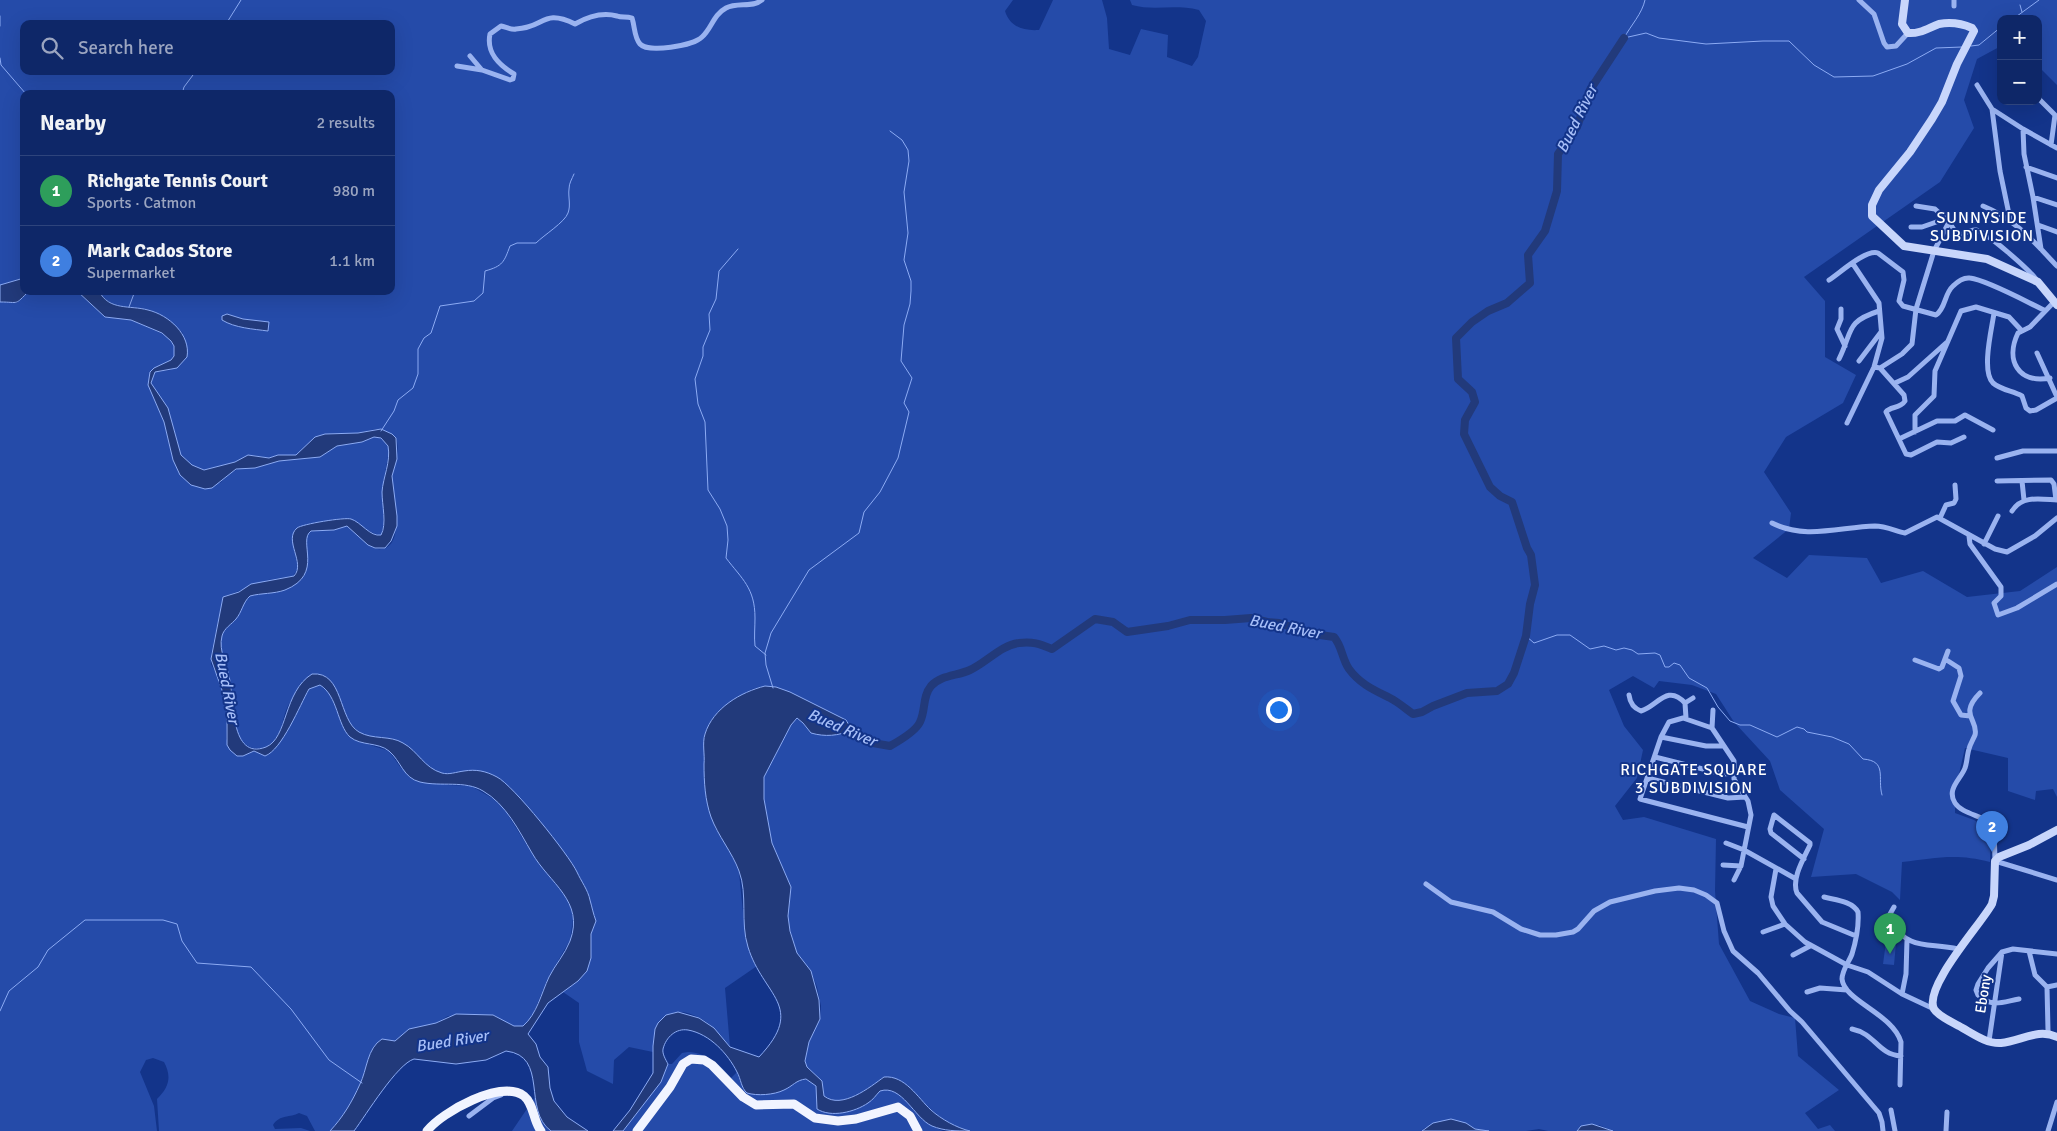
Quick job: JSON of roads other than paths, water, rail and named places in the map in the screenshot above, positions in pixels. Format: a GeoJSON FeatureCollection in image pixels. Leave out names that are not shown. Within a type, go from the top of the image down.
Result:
{"type":"FeatureCollection","features":[{"type":"Feature","properties":{"kind":"highway"},"geometry":{"type":"LineString","coordinates":[[637,1131],[670,1087],[683,1064],[691,1059],[712,1065],[743,1097],[756,1105],[794,1104],[815,1118],[838,1121],[856,1119],[898,1108],[910,1116],[918,1131]]}},
{"type":"Feature","properties":{"kind":"highway"},"geometry":{"type":"LineString","coordinates":[[426,1131],[440,1117],[455,1108],[502,1090],[521,1095],[529,1102],[540,1131]]}},
{"type":"Feature","properties":{"kind":"main road"},"geometry":{"type":"LineString","coordinates":[[1905,0],[1902,24],[1908,33],[1923,32],[1940,24],[1962,25],[1974,30],[1942,102],[1910,152],[1879,190],[1870,211],[1872,216],[1904,246],[1981,257],[2038,282],[2056,303]]}},
{"type":"Feature","properties":{"kind":"main road"},"geometry":{"type":"LineString","coordinates":[[2057,830],[1999,857],[1996,861],[1992,904],[1958,949],[1938,988],[1934,1001],[1934,1009],[1980,1038],[1989,1041],[2002,1042],[2029,1035],[2046,1034],[2057,1037]]}},
{"type":"Feature","properties":{"kind":"street"},"geometry":{"type":"LineString","coordinates":[[457,66],[482,70],[510,80],[514,77],[514,74],[500,65],[491,54],[490,34],[501,26],[517,30],[552,16],[561,17],[575,24],[587,17],[604,14],[612,14],[618,17],[626,16],[632,18],[638,43],[644,48],[661,49],[691,43],[700,39],[713,19],[726,8],[735,5],[755,4],[762,0]]}},
{"type":"Feature","properties":{"kind":"street"},"geometry":{"type":"LineString","coordinates":[[1859,0],[1874,14],[1887,47],[1896,46],[1908,33]]}},
{"type":"Feature","properties":{"kind":"street"},"geometry":{"type":"LineString","coordinates":[[470,56],[482,70]]}},
{"type":"Feature","properties":{"kind":"street"},"geometry":{"type":"LineString","coordinates":[[1977,85],[1992,109],[2023,130],[2057,148]]}},
{"type":"Feature","properties":{"kind":"street"},"geometry":{"type":"LineString","coordinates":[[2042,102],[2055,115],[2050,145]]}},
{"type":"Feature","properties":{"kind":"street"},"geometry":{"type":"LineString","coordinates":[[1992,109],[2000,171],[2010,219]]}},
{"type":"Feature","properties":{"kind":"street"},"geometry":{"type":"LineString","coordinates":[[2023,130],[2026,167],[2038,225],[2040,249]]}},
{"type":"Feature","properties":{"kind":"street"},"geometry":{"type":"LineString","coordinates":[[2026,167],[2057,178]]}},
{"type":"Feature","properties":{"kind":"street"},"geometry":{"type":"LineString","coordinates":[[2033,198],[2057,205]]}},
{"type":"Feature","properties":{"kind":"street"},"geometry":{"type":"LineString","coordinates":[[1916,206],[1934,209],[1947,220],[1958,236],[1972,230],[1980,232],[2013,257],[2038,282]]}},
{"type":"Feature","properties":{"kind":"street"},"geometry":{"type":"LineString","coordinates":[[1983,206],[2010,219],[2057,266]]}},
{"type":"Feature","properties":{"kind":"street"},"geometry":{"type":"LineString","coordinates":[[1877,367],[1902,354],[1912,344],[1916,310],[1934,251],[1947,220]]}},
{"type":"Feature","properties":{"kind":"street"},"geometry":{"type":"LineString","coordinates":[[1911,227],[1922,228],[1947,220]]}},
{"type":"Feature","properties":{"kind":"street"},"geometry":{"type":"LineString","coordinates":[[2038,225],[2057,232]]}},
{"type":"Feature","properties":{"kind":"street"},"geometry":{"type":"LineString","coordinates":[[1829,280],[1872,251],[1896,265],[1904,276],[1899,296],[1901,304],[1916,310],[1932,315],[1939,313],[1951,287],[1959,281],[1968,278],[1988,284],[2044,310]]}},
{"type":"Feature","properties":{"kind":"street"},"geometry":{"type":"LineString","coordinates":[[1847,423],[1877,367],[1881,346],[1879,311],[1876,298],[1853,264]]}},
{"type":"Feature","properties":{"kind":"street"},"geometry":{"type":"LineString","coordinates":[[2050,378],[2032,379],[2017,368],[2013,356],[2013,344],[2018,333],[2036,322],[2044,310],[2056,303]]}},
{"type":"Feature","properties":{"kind":"street"},"geometry":{"type":"LineString","coordinates":[[1915,432],[1915,416],[1934,396],[1934,375],[1941,354],[1957,319],[1965,309],[1976,307],[2012,319],[2022,331]]}},
{"type":"Feature","properties":{"kind":"street"},"geometry":{"type":"LineString","coordinates":[[1841,309],[1841,319],[1837,329],[1845,346]]}},
{"type":"Feature","properties":{"kind":"street"},"geometry":{"type":"LineString","coordinates":[[1839,359],[1851,327],[1862,316],[1879,311]]}},
{"type":"Feature","properties":{"kind":"street"},"geometry":{"type":"LineString","coordinates":[[1994,313],[1987,364],[1988,373],[1992,382],[2022,396],[2026,408],[2030,410],[2036,410],[2057,397],[2038,353]]}},
{"type":"Feature","properties":{"kind":"street"},"geometry":{"type":"LineString","coordinates":[[1859,362],[1881,332]]}},
{"type":"Feature","properties":{"kind":"street"},"geometry":{"type":"LineString","coordinates":[[1895,383],[1908,377],[1948,341]]}},
{"type":"Feature","properties":{"kind":"street"},"geometry":{"type":"LineString","coordinates":[[1877,367],[1903,392],[1905,401],[1901,406],[1888,409],[1886,412],[1906,454],[1911,454],[1938,442],[1951,443],[1964,437]]}},
{"type":"Feature","properties":{"kind":"street"},"geometry":{"type":"LineString","coordinates":[[1899,439],[1938,421],[1955,421],[1966,415],[1994,430]]}},
{"type":"Feature","properties":{"kind":"street"},"geometry":{"type":"LineString","coordinates":[[1997,458],[2023,451],[2057,451]]}},
{"type":"Feature","properties":{"kind":"street"},"geometry":{"type":"LineString","coordinates":[[1997,481],[2053,481],[2057,500],[2024,500],[2017,503],[2012,511]]}},
{"type":"Feature","properties":{"kind":"street"},"geometry":{"type":"LineString","coordinates":[[2022,481],[2024,500]]}},
{"type":"Feature","properties":{"kind":"street"},"geometry":{"type":"LineString","coordinates":[[1940,518],[1946,505],[1954,502],[1956,499],[1955,485]]}},
{"type":"Feature","properties":{"kind":"street"},"geometry":{"type":"LineString","coordinates":[[1975,551],[1983,543],[1998,516]]}},
{"type":"Feature","properties":{"kind":"street"},"geometry":{"type":"LineString","coordinates":[[1772,523],[1791,531],[1809,533],[1878,526],[1905,533],[1911,532],[1928,521],[1940,518],[1969,536],[2008,552],[2035,536],[2057,518]]}},
{"type":"Feature","properties":{"kind":"street"},"geometry":{"type":"LineString","coordinates":[[1969,536],[1970,544],[2001,587],[2001,596],[1994,603],[1998,615],[2017,608],[2057,584]]}},
{"type":"Feature","properties":{"kind":"street"},"geometry":{"type":"LineString","coordinates":[[1915,660],[1939,670],[1948,651]]}},
{"type":"Feature","properties":{"kind":"street"},"geometry":{"type":"LineString","coordinates":[[1945,659],[1959,668],[1961,676],[1953,701],[1961,715],[1970,716]]}},
{"type":"Feature","properties":{"kind":"street"},"geometry":{"type":"LineString","coordinates":[[1980,693],[1973,700],[1970,709],[1975,735],[1965,768],[1956,781],[1953,799],[1958,806],[1994,826],[1996,861],[2057,880]]}},
{"type":"Feature","properties":{"kind":"street"},"geometry":{"type":"LineString","coordinates":[[1629,695],[1630,701],[1637,710],[1641,711],[1650,708],[1666,696],[1676,696],[1685,703],[1686,718]]}},
{"type":"Feature","properties":{"kind":"street"},"geometry":{"type":"LineString","coordinates":[[1685,703],[1693,698]]}},
{"type":"Feature","properties":{"kind":"street"},"geometry":{"type":"LineString","coordinates":[[1712,728],[1713,710]]}},
{"type":"Feature","properties":{"kind":"street"},"geometry":{"type":"LineString","coordinates":[[1734,880],[1741,866],[1751,815],[1745,797],[1735,784],[1734,761],[1712,728],[1686,718],[1679,718],[1669,722],[1661,737],[1640,798],[1748,827]]}},
{"type":"Feature","properties":{"kind":"street"},"geometry":{"type":"LineString","coordinates":[[1661,737],[1706,746],[1724,746]]}},
{"type":"Feature","properties":{"kind":"street"},"geometry":{"type":"LineString","coordinates":[[1655,757],[1724,774],[1735,773]]}},
{"type":"Feature","properties":{"kind":"street"},"geometry":{"type":"LineString","coordinates":[[1647,778],[1728,798],[1745,797]]}},
{"type":"Feature","properties":{"kind":"street"},"geometry":{"type":"LineString","coordinates":[[1804,859],[1771,833],[1770,829],[1774,815],[1809,841],[1810,845],[1796,879],[1795,889],[1797,893],[1820,920],[1856,936]]}},
{"type":"Feature","properties":{"kind":"street"},"geometry":{"type":"LineString","coordinates":[[1726,844],[1744,850],[1796,879]]}},
{"type":"Feature","properties":{"kind":"street"},"geometry":{"type":"LineString","coordinates":[[1723,865],[1741,866]]}},
{"type":"Feature","properties":{"kind":"street"},"geometry":{"type":"LineString","coordinates":[[1776,868],[1771,897],[1773,906],[1785,924],[1810,946],[1847,965],[1868,972],[1902,994],[1921,1004],[1927,1004],[1934,1009]]}},
{"type":"Feature","properties":{"kind":"street"},"geometry":{"type":"LineString","coordinates":[[1426,884],[1451,902],[1493,912],[1511,924],[1530,932],[1556,935],[1578,929],[1594,911],[1610,902],[1655,891],[1679,888],[1694,890],[1706,895],[1717,903],[1726,936],[1733,951],[1758,973],[1872,1105],[1881,1118],[1883,1131]]}},
{"type":"Feature","properties":{"kind":"street"},"geometry":{"type":"LineString","coordinates":[[1824,897],[1849,903],[1856,908],[1858,916],[1856,936],[1842,976],[1847,990]]}},
{"type":"Feature","properties":{"kind":"street"},"geometry":{"type":"LineString","coordinates":[[1894,907],[1889,920],[1907,940],[1918,945],[1958,949]]}},
{"type":"Feature","properties":{"kind":"street"},"geometry":{"type":"LineString","coordinates":[[1763,932],[1785,924]]}},
{"type":"Feature","properties":{"kind":"street"},"geometry":{"type":"LineString","coordinates":[[1902,994],[1906,974],[1907,940]]}},
{"type":"Feature","properties":{"kind":"street"},"geometry":{"type":"LineString","coordinates":[[1793,954],[1810,946]]}},
{"type":"Feature","properties":{"kind":"street"},"geometry":{"type":"LineString","coordinates":[[2019,999],[1995,1003],[1985,1002],[1978,996],[1976,989],[1988,968],[2002,952],[2013,949],[2057,954]]}},
{"type":"Feature","properties":{"kind":"street"},"geometry":{"type":"LineString","coordinates":[[2029,951],[2035,975],[2047,987],[2048,1030],[2046,1034]]}},
{"type":"Feature","properties":{"kind":"street","name":"Ebony"},"geometry":{"type":"LineString","coordinates":[[1989,1041],[2002,952]]}},
{"type":"Feature","properties":{"kind":"street"},"geometry":{"type":"LineString","coordinates":[[2047,987],[2057,985]]}},
{"type":"Feature","properties":{"kind":"street"},"geometry":{"type":"LineString","coordinates":[[1807,992],[1820,988],[1847,990],[1882,1016],[1897,1032],[1901,1042],[1900,1085]]}},
{"type":"Feature","properties":{"kind":"street"},"geometry":{"type":"LineString","coordinates":[[1852,1029],[1866,1032],[1887,1053],[1901,1056]]}},
{"type":"Feature","properties":{"kind":"street"},"geometry":{"type":"LineString","coordinates":[[469,1116],[493,1098],[511,1091]]}},
{"type":"Feature","properties":{"kind":"street"},"geometry":{"type":"LineString","coordinates":[[2048,1131],[2055,1116],[2057,1102]]}},
{"type":"Feature","properties":{"kind":"street"},"geometry":{"type":"LineString","coordinates":[[1891,1110],[1895,1131]]}},
{"type":"Feature","properties":{"kind":"street"},"geometry":{"type":"LineString","coordinates":[[1946,1131],[1947,1112]]}},
{"type":"Feature","properties":{"kind":"water"},"geometry":{"type":"Polygon","coordinates":[[[20,279],[20,295],[25,295],[16,302],[0,302],[0,285],[20,279]]]}},
{"type":"Feature","properties":{"kind":"water"},"geometry":{"type":"Polygon","coordinates":[[[81,295],[102,295],[108,302],[120,306],[148,310],[164,316],[182,334],[186,341],[187,357],[177,368],[155,372],[151,383],[168,408],[181,455],[192,465],[204,470],[235,462],[248,455],[269,458],[278,455],[296,455],[315,437],[325,434],[358,433],[381,429],[396,438],[397,459],[392,476],[397,526],[391,541],[385,548],[375,548],[368,545],[347,526],[334,530],[311,531],[307,542],[308,558],[304,575],[297,583],[285,590],[250,596],[238,616],[223,633],[221,647],[229,675],[236,726],[240,737],[246,745],[254,749],[266,747],[273,742],[278,734],[296,692],[303,682],[312,674],[322,675],[330,680],[340,697],[352,726],[359,732],[403,743],[430,767],[442,773],[450,774],[473,770],[493,775],[505,783],[527,806],[572,863],[588,893],[596,921],[591,934],[591,958],[587,971],[578,981],[548,1003],[528,1034],[536,1044],[540,1057],[548,1067],[550,1088],[554,1101],[567,1117],[588,1131],[551,1131],[543,1122],[538,1110],[531,1073],[527,1063],[519,1055],[506,1051],[486,1060],[456,1064],[414,1059],[399,1070],[354,1131],[330,1131],[357,1091],[370,1054],[382,1039],[395,1041],[409,1029],[436,1023],[456,1014],[493,1015],[514,1026],[523,1026],[532,1016],[549,977],[568,946],[573,927],[573,915],[563,893],[539,864],[517,827],[499,803],[483,791],[469,786],[414,780],[406,773],[397,759],[385,748],[359,742],[350,737],[342,725],[330,696],[320,685],[309,689],[284,736],[271,752],[265,756],[254,751],[243,756],[237,756],[230,750],[227,745],[227,714],[223,693],[211,659],[223,597],[239,592],[251,584],[294,576],[298,565],[292,539],[293,533],[301,526],[333,520],[351,519],[369,532],[381,535],[384,520],[382,492],[388,464],[388,446],[381,438],[374,437],[362,442],[337,446],[320,457],[279,461],[255,468],[236,469],[212,488],[205,489],[191,485],[180,475],[173,460],[164,422],[148,385],[150,372],[171,360],[174,356],[174,346],[162,333],[131,320],[105,317],[81,295]]]}},
{"type":"Feature","properties":{"kind":"water"},"geometry":{"type":"Polygon","coordinates":[[[227,314],[243,319],[269,322],[268,331],[244,328],[227,323],[222,320],[222,316],[227,314]]]}},
{"type":"Feature","properties":{"kind":"water"},"geometry":{"type":"Polygon","coordinates":[[[765,686],[776,687],[790,692],[846,720],[852,730],[842,734],[831,735],[811,733],[797,718],[791,725],[764,777],[764,799],[772,843],[791,887],[788,916],[790,931],[797,953],[811,971],[819,1000],[820,1019],[809,1042],[805,1061],[807,1067],[822,1081],[824,1096],[831,1100],[847,1099],[856,1096],[884,1077],[892,1077],[905,1083],[939,1117],[970,1131],[946,1130],[932,1126],[895,1092],[888,1090],[880,1091],[870,1102],[863,1106],[843,1113],[829,1113],[817,1109],[816,1086],[806,1079],[780,1092],[760,1095],[747,1093],[743,1089],[733,1065],[711,1040],[696,1032],[679,1030],[669,1037],[664,1045],[663,1053],[668,1064],[661,1082],[623,1131],[613,1131],[630,1110],[653,1073],[655,1029],[666,1015],[678,1012],[699,1018],[714,1028],[730,1047],[759,1057],[773,1040],[780,1025],[781,1013],[777,1001],[755,964],[748,947],[744,928],[742,880],[736,864],[711,817],[706,798],[704,777],[704,738],[714,716],[729,702],[747,692],[765,686]]]}},
{"type":"Feature","properties":{"kind":"water"},"geometry":{"type":"Polygon","coordinates":[[[1451,1119],[1466,1123],[1475,1129],[1489,1131],[1422,1131],[1433,1123],[1451,1119]]]}},
{"type":"Feature","properties":{"kind":"water"},"geometry":{"type":"Polygon","coordinates":[[[1592,1124],[1613,1131],[1577,1131],[1581,1126],[1592,1124]]]}},
{"type":"Feature","properties":{"kind":"waterway"},"geometry":{"type":"LineString","coordinates":[[228,20],[241,0]]}},
{"type":"Feature","properties":{"kind":"waterway","name":"Bued River"},"geometry":{"type":"LineString","coordinates":[[1624,38],[1639,15],[1645,0]]}},
{"type":"Feature","properties":{"kind":"waterway"},"geometry":{"type":"LineString","coordinates":[[2018,15],[2039,0]]}},
{"type":"Feature","properties":{"kind":"waterway"},"geometry":{"type":"LineString","coordinates":[[2020,5],[2022,12]]}},
{"type":"Feature","properties":{"kind":"waterway"},"geometry":{"type":"LineString","coordinates":[[0,16],[0,26]]}},
{"type":"Feature","properties":{"kind":"waterway"},"geometry":{"type":"LineString","coordinates":[[1971,46],[1979,45],[1997,30]]}},
{"type":"Feature","properties":{"kind":"waterway"},"geometry":{"type":"LineString","coordinates":[[1624,38],[1646,33],[1659,38],[1706,44],[1789,41],[1814,65],[1834,77],[1873,76],[1907,64],[1936,48],[1962,47]]}},
{"type":"Feature","properties":{"kind":"waterway","name":"Bued River"},"geometry":{"type":"LineString","coordinates":[[845,727],[873,743],[890,746],[907,736],[918,725],[922,717],[926,695],[935,682],[970,670],[1012,644],[1024,642],[1040,644],[1052,649],[1095,619],[1113,622],[1127,632],[1168,626],[1190,620],[1251,618],[1279,623],[1313,634],[1334,637],[1339,644],[1349,669],[1358,679],[1396,701],[1413,714],[1467,693],[1497,691],[1508,684],[1514,673],[1526,636],[1530,604],[1535,585],[1531,555],[1512,502],[1500,496],[1490,487],[1464,434],[1465,420],[1475,402],[1472,392],[1458,379],[1456,338],[1472,322],[1488,311],[1507,303],[1530,283],[1528,255],[1545,231],[1557,191],[1558,154],[1577,127],[1590,90],[1624,38]]}},
{"type":"Feature","properties":{"kind":"waterway"},"geometry":{"type":"LineString","coordinates":[[0,58],[1,65],[23,90]]}},
{"type":"Feature","properties":{"kind":"waterway"},"geometry":{"type":"LineString","coordinates":[[183,90],[193,75]]}},
{"type":"Feature","properties":{"kind":"waterway"},"geometry":{"type":"LineString","coordinates":[[773,688],[766,665],[765,653],[771,633],[809,570],[859,533],[864,512],[880,492],[898,458],[909,412],[904,403],[912,378],[901,361],[904,325],[910,304],[911,291],[911,281],[904,260],[908,233],[904,192],[909,161],[908,150],[902,140],[890,131]]}},
{"type":"Feature","properties":{"kind":"waterway"},"geometry":{"type":"LineString","coordinates":[[381,431],[394,411],[398,400],[413,388],[418,374],[418,349],[424,338],[431,333],[440,306],[474,301],[483,293],[485,271],[502,263],[510,246],[517,243],[536,243],[563,220],[569,210],[569,187],[574,174]]}},
{"type":"Feature","properties":{"kind":"waterway"},"geometry":{"type":"LineString","coordinates":[[738,249],[719,271],[716,299],[709,314],[710,330],[703,347],[703,356],[695,379],[698,404],[705,422],[708,490],[720,509],[727,526],[726,558],[742,578],[753,599],[755,646],[766,655]]}},
{"type":"Feature","properties":{"kind":"waterway"},"geometry":{"type":"LineString","coordinates":[[129,307],[134,295]]}},
{"type":"Feature","properties":{"kind":"waterway"},"geometry":{"type":"LineString","coordinates":[[1526,636],[1534,643],[1557,635],[1570,635],[1590,649],[1604,646],[1616,650],[1624,648],[1638,654],[1655,653],[1660,655],[1665,667],[1669,667],[1674,663],[1680,665],[1689,678],[1707,688],[1718,707],[1730,721],[1740,725],[1750,725],[1777,737],[1797,727],[1807,732],[1832,737],[1849,744],[1863,759],[1871,760],[1879,767],[1882,795]]}},
{"type":"Feature","properties":{"kind":"waterway"},"geometry":{"type":"LineString","coordinates":[[0,1011],[9,991],[38,967],[48,950],[85,920],[163,920],[177,924],[182,941],[197,963],[251,967],[291,1009],[329,1060],[362,1083]]}},
{"type":"Feature","properties":{"kind":"place","name":"Mark Cados Store"},"geometry":{"type":"Point","coordinates":[1992,852]}},
{"type":"Feature","properties":{"kind":"place","name":"Richgate Tennis Court"},"geometry":{"type":"Point","coordinates":[1890,954]}},
{"type":"Feature","properties":{"kind":"district","name":"SUNNYSIDE SUBDIVISION"},"geometry":{"type":"Point","coordinates":[1982,227]}},
{"type":"Feature","properties":{"kind":"district","name":"RICHGATE SQUARE 3 SUBDIVISION"},"geometry":{"type":"Point","coordinates":[1694,779]}}]}
